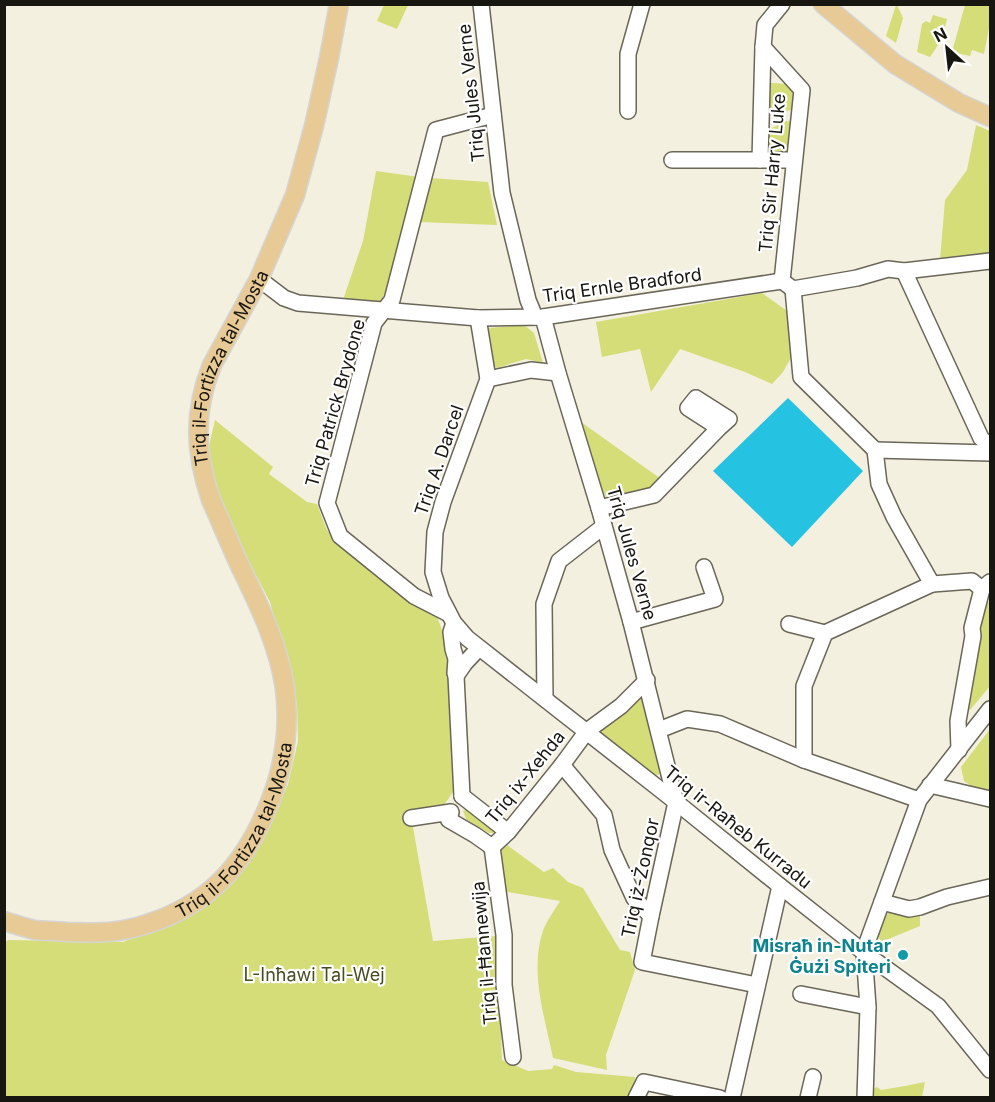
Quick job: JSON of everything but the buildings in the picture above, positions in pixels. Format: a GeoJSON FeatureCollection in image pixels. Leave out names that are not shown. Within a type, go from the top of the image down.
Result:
{"type":"FeatureCollection","features":[{"type":"Feature","properties":{"kind":"main road","name":"Triq il-Fortizza tal-Mosta"},"geometry":{"type":"LineString","coordinates":[[4,921],[35,930],[108,932],[135,928],[182,911],[217,886],[247,848],[262,822],[279,777],[286,729],[285,690],[281,668],[268,627],[211,500],[204,479],[198,434],[199,409],[206,379],[260,279],[295,195],[314,126],[339,4]]}},
{"type":"Feature","properties":{"kind":"main road"},"geometry":{"type":"LineString","coordinates":[[823,4],[895,64],[958,103],[990,117]]}},
{"type":"Feature","properties":{"kind":"street","name":"Triq Jules Verne"},"geometry":{"type":"LineString","coordinates":[[481,4],[502,193],[528,300],[539,317],[599,508],[631,622],[676,802]]}},
{"type":"Feature","properties":{"kind":"street"},"geometry":{"type":"LineString","coordinates":[[628,111],[628,54],[642,4]]}},
{"type":"Feature","properties":{"kind":"street","name":"Triq Sir Harry Luke"},"geometry":{"type":"LineString","coordinates":[[760,160],[765,25],[782,4]]}},
{"type":"Feature","properties":{"kind":"street","name":"Triq Sir Harry Luke"},"geometry":{"type":"LineString","coordinates":[[763,47],[802,90],[794,160],[787,285],[801,377],[875,450]]}},
{"type":"Feature","properties":{"kind":"street","name":"Triq Patrick Brydone"},"geometry":{"type":"LineString","coordinates":[[327,502],[374,323],[392,300],[436,130],[493,115]]}},
{"type":"Feature","properties":{"kind":"street"},"geometry":{"type":"LineString","coordinates":[[672,160],[794,160]]}},
{"type":"Feature","properties":{"kind":"street","name":"Triq Ernle Bradford"},"geometry":{"type":"LineString","coordinates":[[260,279],[284,298],[298,303],[478,318],[539,317],[857,278],[888,269],[904,271],[990,261]]}},
{"type":"Feature","properties":{"kind":"street"},"geometry":{"type":"LineString","coordinates":[[904,271],[986,443],[969,452]]}},
{"type":"Feature","properties":{"kind":"street","name":"Triq A. Darcel"},"geometry":{"type":"LineString","coordinates":[[452,619],[441,598],[433,572],[435,532],[443,502],[488,379],[478,318]]}},
{"type":"Feature","properties":{"kind":"street"},"geometry":{"type":"LineString","coordinates":[[488,379],[531,370],[558,373]]}},
{"type":"Feature","properties":{"kind":"street"},"geometry":{"type":"LineString","coordinates":[[599,508],[654,495],[719,428]]}},
{"type":"Feature","properties":{"kind":"street"},"geometry":{"type":"LineString","coordinates":[[932,584],[894,518],[879,483],[875,450],[990,453]]}},
{"type":"Feature","properties":{"kind":"street"},"geometry":{"type":"LineString","coordinates":[[879,483],[885,462],[898,450]]}},
{"type":"Feature","properties":{"kind":"street","name":"Triq ir-Raħeb Kurradu"},"geometry":{"type":"LineString","coordinates":[[327,502],[340,536],[414,596],[452,619],[473,643],[780,886],[938,1006],[990,1070]]}},
{"type":"Feature","properties":{"kind":"street"},"geometry":{"type":"LineString","coordinates":[[545,699],[544,604],[559,561],[604,526]]}},
{"type":"Feature","properties":{"kind":"street"},"geometry":{"type":"LineString","coordinates":[[631,622],[715,599],[704,567]]}},
{"type":"Feature","properties":{"kind":"street"},"geometry":{"type":"LineString","coordinates":[[789,624],[825,633],[932,584],[972,581],[986,586],[972,628],[973,636],[958,721],[959,750]]}},
{"type":"Feature","properties":{"kind":"street"},"geometry":{"type":"LineString","coordinates":[[414,596],[437,586]]}},
{"type":"Feature","properties":{"kind":"street"},"geometry":{"type":"LineString","coordinates":[[452,619],[462,796],[451,812],[449,820],[492,847]]}},
{"type":"Feature","properties":{"kind":"street"},"geometry":{"type":"LineString","coordinates":[[804,760],[804,686],[825,633]]}},
{"type":"Feature","properties":{"kind":"street"},"geometry":{"type":"LineString","coordinates":[[456,658],[473,643]]}},
{"type":"Feature","properties":{"kind":"street"},"geometry":{"type":"LineString","coordinates":[[456,676],[465,663],[473,643]]}},
{"type":"Feature","properties":{"kind":"street"},"geometry":{"type":"LineString","coordinates":[[587,732],[621,706],[646,680]]}},
{"type":"Feature","properties":{"kind":"street"},"geometry":{"type":"LineString","coordinates":[[865,1098],[868,1007],[864,951],[919,800],[990,709]]}},
{"type":"Feature","properties":{"kind":"street"},"geometry":{"type":"LineString","coordinates":[[658,730],[687,719],[720,724],[804,760],[919,800]]}},
{"type":"Feature","properties":{"kind":"street","name":"Triq ix-Xehda"},"geometry":{"type":"LineString","coordinates":[[492,847],[508,832],[587,732]]}},
{"type":"Feature","properties":{"kind":"street"},"geometry":{"type":"LineString","coordinates":[[562,765],[604,815],[612,850],[634,898],[651,916]]}},
{"type":"Feature","properties":{"kind":"street"},"geometry":{"type":"LineString","coordinates":[[930,785],[990,799]]}},
{"type":"Feature","properties":{"kind":"street"},"geometry":{"type":"LineString","coordinates":[[462,796],[508,832]]}},
{"type":"Feature","properties":{"kind":"street","name":"Triq iż-Żonqor"},"geometry":{"type":"LineString","coordinates":[[676,802],[642,962],[757,985]]}},
{"type":"Feature","properties":{"kind":"street"},"geometry":{"type":"LineString","coordinates":[[411,818],[451,812]]}},
{"type":"Feature","properties":{"kind":"street","name":"Triq il-Ħannewija"},"geometry":{"type":"LineString","coordinates":[[492,847],[504,935],[504,985],[513,1057]]}},
{"type":"Feature","properties":{"kind":"street"},"geometry":{"type":"LineString","coordinates":[[732,1098],[780,886]]}},
{"type":"Feature","properties":{"kind":"street"},"geometry":{"type":"LineString","coordinates":[[882,902],[909,909],[990,886]]}},
{"type":"Feature","properties":{"kind":"street"},"geometry":{"type":"LineString","coordinates":[[801,994],[868,1007]]}},
{"type":"Feature","properties":{"kind":"street"},"geometry":{"type":"LineString","coordinates":[[808,1098],[813,1077]]}},
{"type":"Feature","properties":{"kind":"street"},"geometry":{"type":"LineString","coordinates":[[636,1098],[644,1082],[720,1098]]}},
{"type":"Feature","properties":{"kind":"green space"},"geometry":{"type":"Polygon","coordinates":[[[384,5],[408,5],[397,29],[377,21],[384,5]]]}},
{"type":"Feature","properties":{"kind":"green space"},"geometry":{"type":"Polygon","coordinates":[[[896,5],[903,18],[896,43],[886,36],[896,5]]]}},
{"type":"Feature","properties":{"kind":"green space"},"geometry":{"type":"Polygon","coordinates":[[[965,5],[990,5],[990,23],[984,54],[972,50],[970,56],[952,52],[965,5]]]}},
{"type":"Feature","properties":{"kind":"green space"},"geometry":{"type":"Polygon","coordinates":[[[933,15],[947,19],[942,39],[930,57],[917,52],[922,24],[926,21],[930,23],[933,15]]]}},
{"type":"Feature","properties":{"kind":"green space"},"geometry":{"type":"Polygon","coordinates":[[[771,83],[788,84],[796,90],[793,108],[789,111],[769,108],[771,83]]]}},
{"type":"Feature","properties":{"kind":"green space"},"geometry":{"type":"Polygon","coordinates":[[[786,121],[793,122],[791,150],[784,154],[769,154],[765,149],[766,131],[786,121]]]}},
{"type":"Feature","properties":{"kind":"green space"},"geometry":{"type":"Polygon","coordinates":[[[976,125],[990,131],[990,255],[940,260],[945,200],[967,170],[976,125]]]}},
{"type":"Feature","properties":{"kind":"green space"},"geometry":{"type":"Polygon","coordinates":[[[376,171],[419,177],[391,284],[378,304],[343,300],[363,241],[376,171]]]}},
{"type":"Feature","properties":{"kind":"green space"},"geometry":{"type":"Polygon","coordinates":[[[430,178],[488,182],[497,225],[418,222],[430,178]]]}},
{"type":"Feature","properties":{"kind":"green space"},"geometry":{"type":"Polygon","coordinates":[[[762,293],[790,313],[794,352],[783,372],[772,384],[680,349],[651,392],[640,349],[602,357],[596,322],[762,293]]]}},
{"type":"Feature","properties":{"kind":"green space"},"geometry":{"type":"Polygon","coordinates":[[[524,325],[534,333],[543,363],[526,359],[497,368],[491,364],[485,332],[488,328],[524,325]]]}},
{"type":"Feature","properties":{"kind":"green space","name":"L-Inħawi Tal-Wej"},"geometry":{"type":"Polygon","coordinates":[[[215,420],[273,467],[269,474],[307,502],[317,504],[326,528],[334,540],[436,614],[445,638],[451,702],[453,792],[444,805],[410,810],[433,941],[496,936],[497,997],[500,1012],[502,1060],[528,1071],[552,1069],[554,1065],[576,1072],[635,1077],[634,1090],[629,1098],[5,1098],[5,942],[8,940],[123,942],[195,913],[230,883],[267,833],[288,784],[298,741],[297,704],[270,602],[219,504],[206,459],[215,420]]]}},
{"type":"Feature","properties":{"kind":"green space"},"geometry":{"type":"Polygon","coordinates":[[[581,422],[661,479],[651,490],[609,501],[599,485],[581,422]]]}},
{"type":"Feature","properties":{"kind":"green space"},"geometry":{"type":"Polygon","coordinates":[[[990,599],[990,686],[970,710],[968,709],[984,611],[990,599]]]}},
{"type":"Feature","properties":{"kind":"green space"},"geometry":{"type":"Polygon","coordinates":[[[638,697],[646,699],[663,771],[658,775],[653,775],[596,728],[638,697]]]}},
{"type":"Feature","properties":{"kind":"green space"},"geometry":{"type":"Polygon","coordinates":[[[990,729],[990,791],[976,789],[964,781],[961,767],[990,729]]]}},
{"type":"Feature","properties":{"kind":"green space"},"geometry":{"type":"Polygon","coordinates":[[[469,809],[497,833],[489,833],[466,819],[463,811],[469,809]]]}},
{"type":"Feature","properties":{"kind":"green space"},"geometry":{"type":"Polygon","coordinates":[[[503,842],[544,872],[553,868],[568,882],[583,888],[620,950],[630,952],[635,970],[606,1055],[607,1070],[553,1058],[540,996],[538,965],[543,930],[560,901],[503,891],[497,850],[503,842]]]}},
{"type":"Feature","properties":{"kind":"green space"},"geometry":{"type":"Polygon","coordinates":[[[892,909],[920,914],[920,926],[881,942],[878,935],[879,929],[892,909]]]}},
{"type":"Feature","properties":{"kind":"green space"},"geometry":{"type":"Polygon","coordinates":[[[925,1082],[922,1097],[871,1097],[870,1090],[877,1087],[881,1090],[925,1082]]]}},
{"type":"Feature","properties":{"kind":"water"},"geometry":{"type":"Polygon","coordinates":[[[788,398],[863,471],[792,547],[713,471],[788,398]]]}},
{"type":"Feature","properties":{"kind":"place","name":"Misraħ in-Nutar Ġużi Spiteri"},"geometry":{"type":"Point","coordinates":[903,955]}}]}
